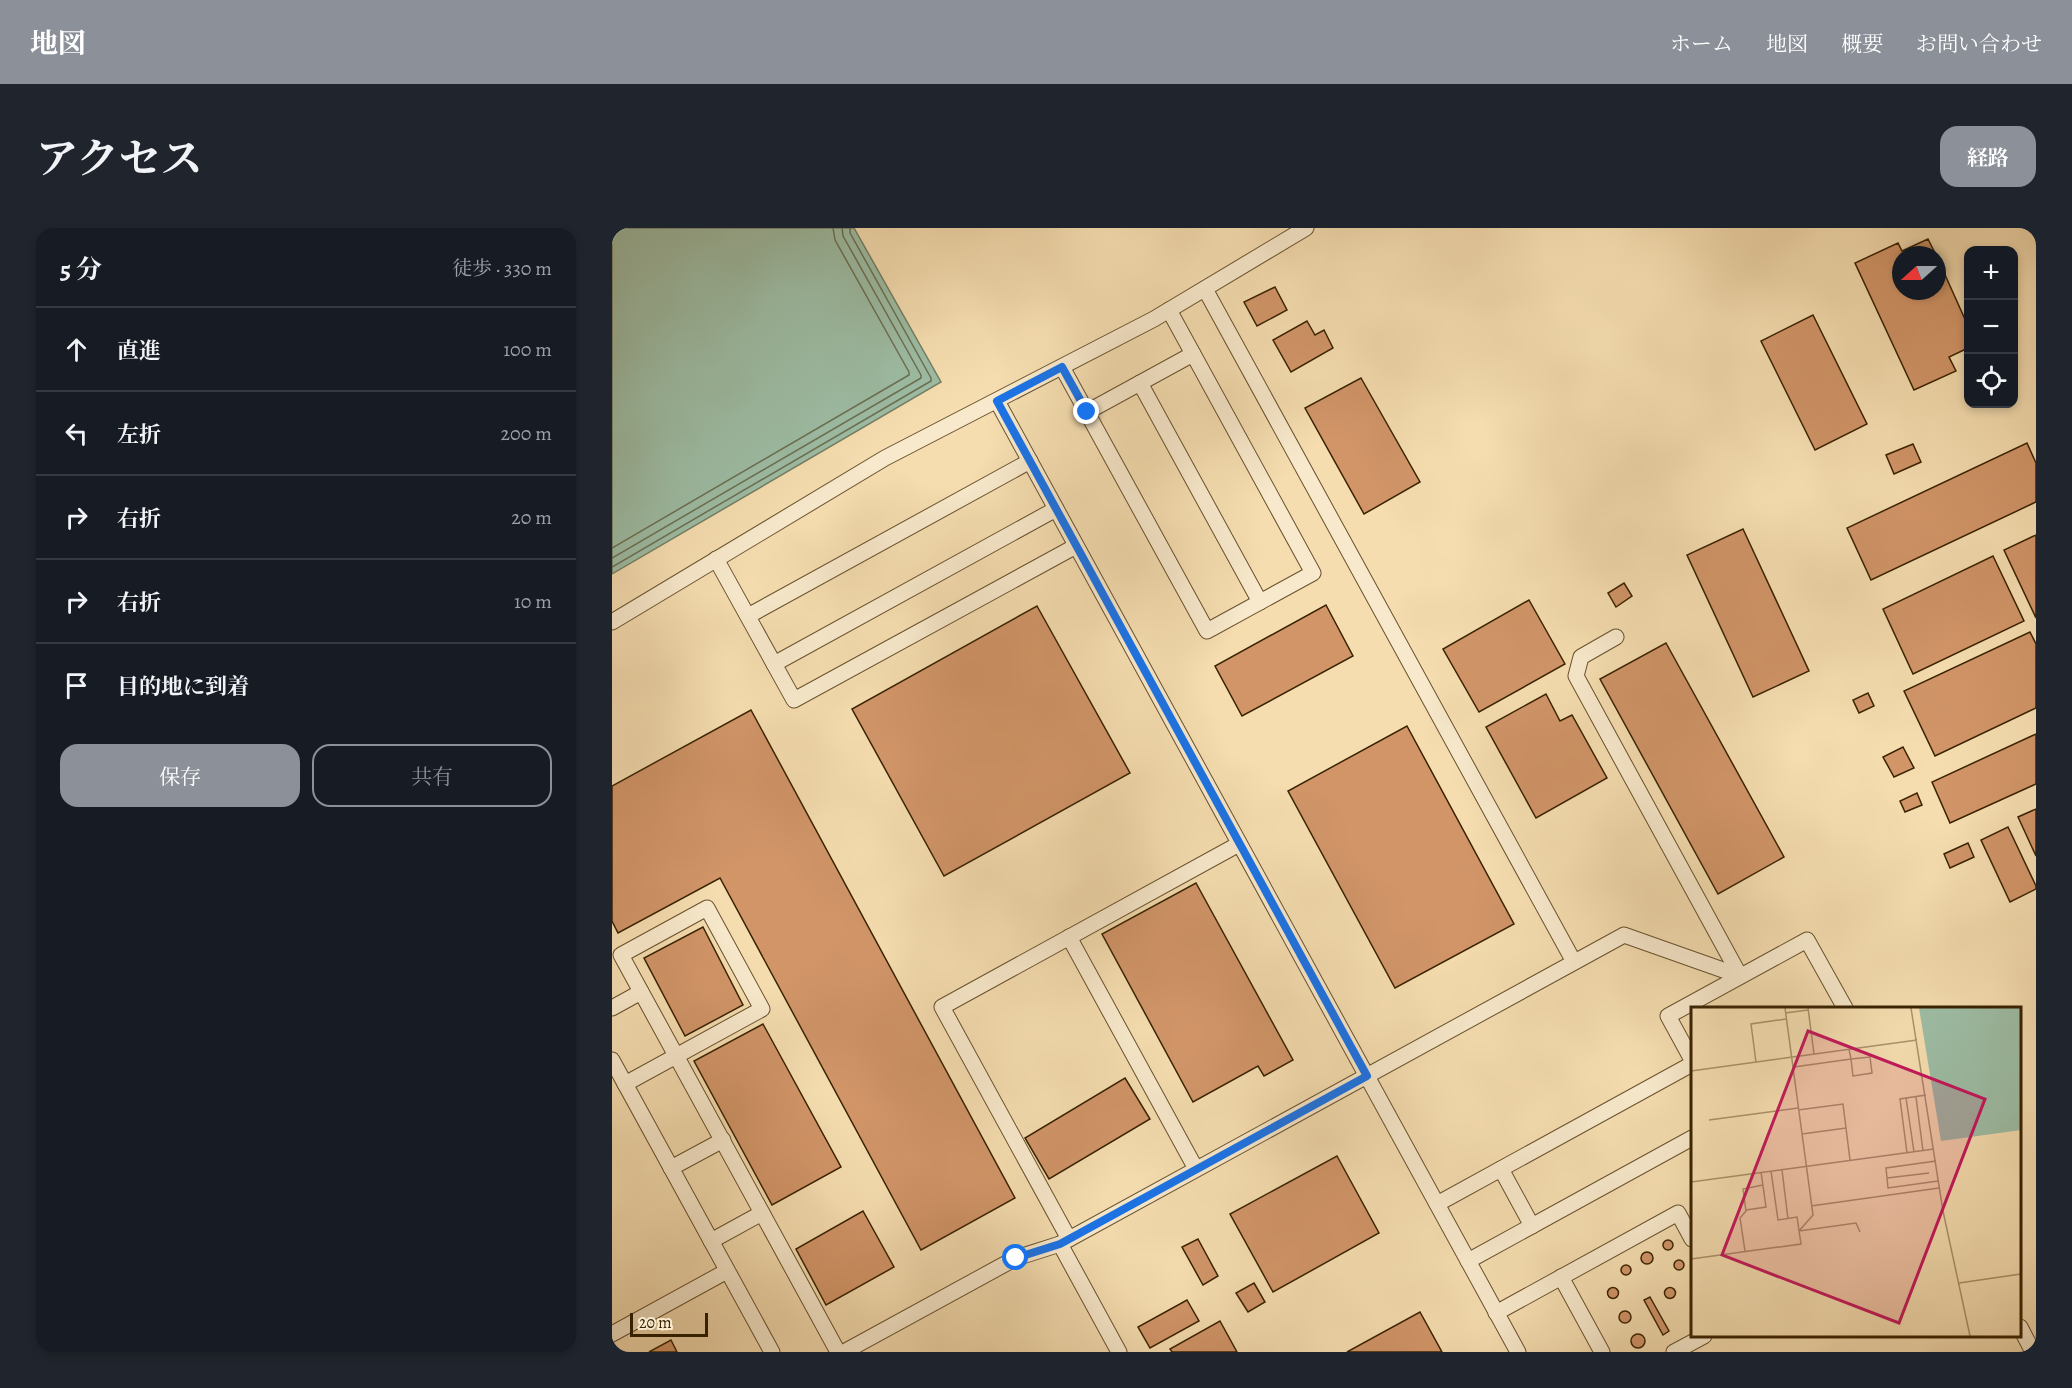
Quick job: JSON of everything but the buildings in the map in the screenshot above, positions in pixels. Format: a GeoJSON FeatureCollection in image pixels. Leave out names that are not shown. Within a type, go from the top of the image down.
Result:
{"type":"FeatureCollection","features":[{"type":"Feature","properties":{"kind":"lane"},"geometry":{"type":"LineString","coordinates":[[612,622],[885,458],[1168,310],[1306,228]]}},
{"type":"Feature","properties":{"kind":"lane"},"geometry":{"type":"LineString","coordinates":[[1205,289],[1574,962]]}},
{"type":"Feature","properties":{"kind":"lane"},"geometry":{"type":"LineString","coordinates":[[1062,367],[1207,631],[1313,573],[1168,310]]}},
{"type":"Feature","properties":{"kind":"lane"},"geometry":{"type":"LineString","coordinates":[[1087,412],[1193,354]]}},
{"type":"Feature","properties":{"kind":"lane"},"geometry":{"type":"LineString","coordinates":[[1140,383],[1260,602]]}},
{"type":"Feature","properties":{"kind":"lane"},"geometry":{"type":"LineString","coordinates":[[997,401],[1518,1352]]}},
{"type":"Feature","properties":{"kind":"lane"},"geometry":{"type":"LineString","coordinates":[[748,616],[1030,461]]}},
{"type":"Feature","properties":{"kind":"lane"},"geometry":{"type":"LineString","coordinates":[[774,664],[1056,509]]}},
{"type":"Feature","properties":{"kind":"lane"},"geometry":{"type":"LineString","coordinates":[[716,559],[794,700],[1076,546]]}},
{"type":"Feature","properties":{"kind":"lane"},"geometry":{"type":"LineString","coordinates":[[1616,637],[1581,657],[1576,676],[1740,976]]}},
{"type":"Feature","properties":{"kind":"lane"},"geometry":{"type":"LineString","coordinates":[[1119,1352],[1065,1241],[942,1007],[1239,844]]}},
{"type":"Feature","properties":{"kind":"lane"},"geometry":{"type":"LineString","coordinates":[[625,1084],[676,1056],[762,1009],[707,908],[621,955],[676,1056],[723,1140],[838,1352]]}},
{"type":"Feature","properties":{"kind":"lane"},"geometry":{"type":"LineString","coordinates":[[844,1352],[1016,1258],[1065,1241],[1624,935],[1740,976]]}},
{"type":"Feature","properties":{"kind":"lane"},"geometry":{"type":"LineString","coordinates":[[1069,937],[1196,1169]]}},
{"type":"Feature","properties":{"kind":"lane"},"geometry":{"type":"LineString","coordinates":[[1691,1060],[1668,1016],[1807,940],[1844,1007]]}},
{"type":"Feature","properties":{"kind":"lane"},"geometry":{"type":"LineString","coordinates":[[612,1008],[641,992]]}},
{"type":"Feature","properties":{"kind":"lane"},"geometry":{"type":"LineString","coordinates":[[612,1060],[772,1352]]}},
{"type":"Feature","properties":{"kind":"lane"},"geometry":{"type":"LineString","coordinates":[[1437,1204],[1691,1063]]}},
{"type":"Feature","properties":{"kind":"lane"},"geometry":{"type":"LineString","coordinates":[[1468,1261],[1691,1139]]}},
{"type":"Feature","properties":{"kind":"lane"},"geometry":{"type":"LineString","coordinates":[[671,1168],[723,1140]]}},
{"type":"Feature","properties":{"kind":"lane"},"geometry":{"type":"LineString","coordinates":[[1501,1169],[1533,1226]]}},
{"type":"Feature","properties":{"kind":"lane"},"geometry":{"type":"LineString","coordinates":[[711,1241],[762,1213]]}},
{"type":"Feature","properties":{"kind":"lane"},"geometry":{"type":"LineString","coordinates":[[1496,1313],[1678,1213],[1691,1237]]}},
{"type":"Feature","properties":{"kind":"lane"},"geometry":{"type":"LineString","coordinates":[[612,1334],[728,1271]]}},
{"type":"Feature","properties":{"kind":"lane"},"geometry":{"type":"LineString","coordinates":[[1561,1277],[1598,1351]]}},
{"type":"Feature","properties":{"kind":"lane"},"geometry":{"type":"LineString","coordinates":[[2021,1331],[2033,1352]]}},
{"type":"Feature","properties":{"kind":"lane"},"geometry":{"type":"LineString","coordinates":[[1674,1352],[1700,1337]]}},
{"type":"Feature","properties":{"kind":"water"},"geometry":{"type":"Polygon","coordinates":[[[612,228],[854,228],[941,382],[612,574],[612,228]]]}},
{"type":"Feature","properties":{"kind":"route"},"geometry":{"type":"LineString","coordinates":[[1016,1258],[1060,1244],[1367,1076],[997,401],[1062,367],[1087,412]]}}]}
